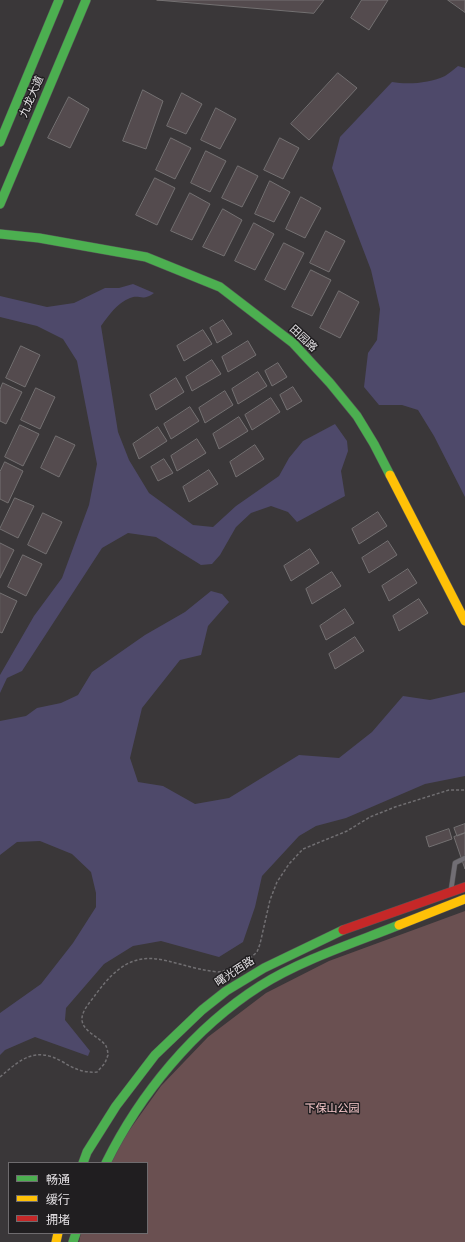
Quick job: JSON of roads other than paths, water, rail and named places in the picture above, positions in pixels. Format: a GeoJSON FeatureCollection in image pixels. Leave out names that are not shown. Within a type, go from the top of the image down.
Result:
{"type":"FeatureCollection","features":[{"type":"Feature","properties":{"kind":"main road","name":"九龙大道"},"geometry":{"type":"LineString","coordinates":[[0,142],[59,0]]}},
{"type":"Feature","properties":{"kind":"main road","name":"九龙大道"},"geometry":{"type":"LineString","coordinates":[[0,204],[86,0]]}},
{"type":"Feature","properties":{"kind":"main road","name":"田园路"},"geometry":{"type":"LineString","coordinates":[[0,234],[39,238],[146,257],[220,287],[293,343],[330,383],[357,416],[374,444],[465,621]]}},
{"type":"Feature","properties":{"kind":"main road","name":"曙光西路"},"geometry":{"type":"LineString","coordinates":[[83,1162],[87,1152],[116,1106],[155,1055],[202,1010],[226,991],[264,968],[338,932],[465,887]]}},
{"type":"Feature","properties":{"kind":"main road"},"geometry":{"type":"LineString","coordinates":[[106,1162],[115,1145],[140,1105],[178,1056],[208,1025],[260,986],[302,964],[465,899]]}},
{"type":"Feature","properties":{"kind":"lane"},"geometry":{"type":"LineString","coordinates":[[451,893],[455,863],[465,858]]}},
{"type":"Feature","properties":{"kind":"park label","name":"下保山公园"},"geometry":{"type":"Point","coordinates":[332,1109]}}]}
